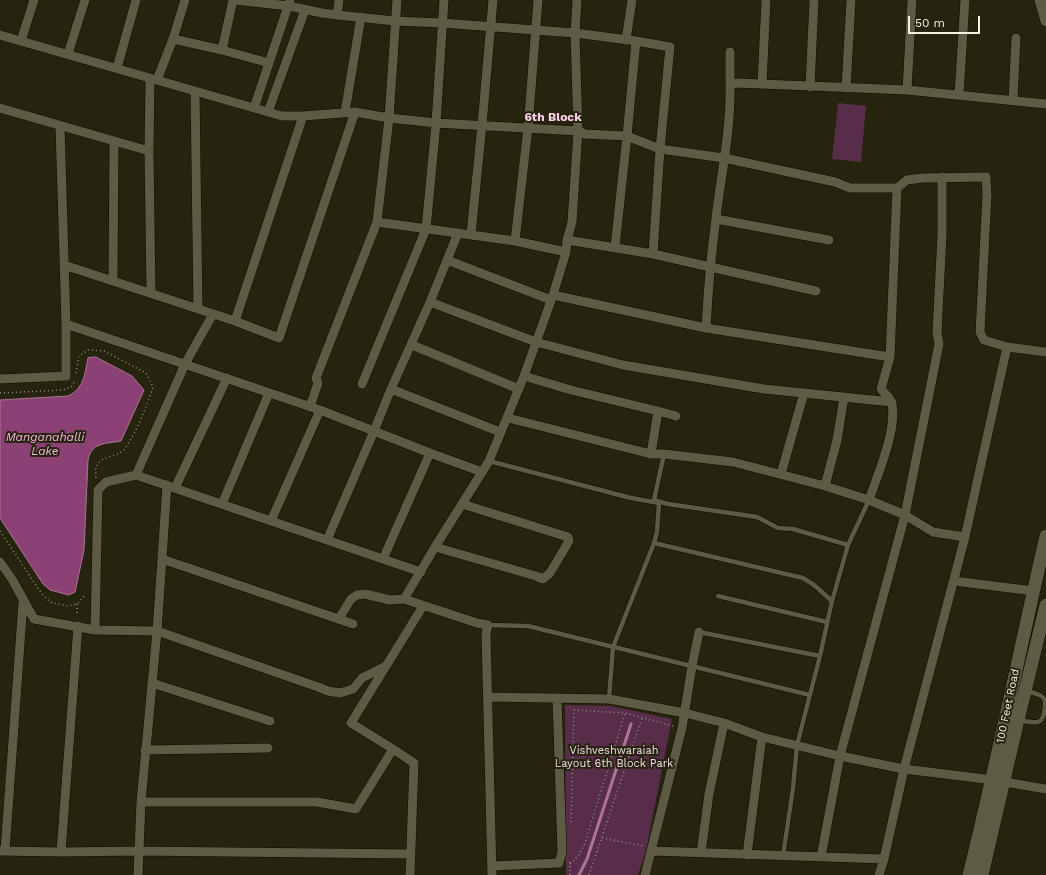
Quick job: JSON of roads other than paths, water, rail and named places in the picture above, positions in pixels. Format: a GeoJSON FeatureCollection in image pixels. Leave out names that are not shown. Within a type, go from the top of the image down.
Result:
{"type":"FeatureCollection","features":[{"type":"Feature","properties":{"kind":"main road","name":"100 Feet Road"},"geometry":{"type":"LineString","coordinates":[[982,875],[998,781],[1034,591],[1046,536]]}},
{"type":"Feature","properties":{"kind":"main road","name":"100 Feet Road"},"geometry":{"type":"LineString","coordinates":[[969,875],[1018,720],[1046,605]]}},
{"type":"Feature","properties":{"kind":"street"},"geometry":{"type":"LineString","coordinates":[[21,41],[34,0]]}},
{"type":"Feature","properties":{"kind":"street"},"geometry":{"type":"LineString","coordinates":[[68,54],[85,0]]}},
{"type":"Feature","properties":{"kind":"street"},"geometry":{"type":"LineString","coordinates":[[117,68],[136,0]]}},
{"type":"Feature","properties":{"kind":"street"},"geometry":{"type":"LineString","coordinates":[[151,293],[149,151],[154,79],[173,39],[185,0]]}},
{"type":"Feature","properties":{"kind":"street"},"geometry":{"type":"LineString","coordinates":[[222,50],[234,0],[290,3],[306,10],[337,15],[395,21],[575,33],[631,40],[670,47],[660,148],[653,254]]}},
{"type":"Feature","properties":{"kind":"street"},"geometry":{"type":"LineString","coordinates":[[337,15],[340,0]]}},
{"type":"Feature","properties":{"kind":"street"},"geometry":{"type":"LineString","coordinates":[[310,407],[318,383],[316,378],[377,222],[389,118],[397,0]]}},
{"type":"Feature","properties":{"kind":"street"},"geometry":{"type":"LineString","coordinates":[[362,384],[426,229],[436,123],[444,0]]}},
{"type":"Feature","properties":{"kind":"street"},"geometry":{"type":"LineString","coordinates":[[471,234],[482,125],[492,0]]}},
{"type":"Feature","properties":{"kind":"street"},"geometry":{"type":"LineString","coordinates":[[515,241],[528,128],[538,0]]}},
{"type":"Feature","properties":{"kind":"street"},"geometry":{"type":"LineString","coordinates":[[404,600],[435,547],[489,461],[524,376],[552,298],[566,252],[567,240],[572,222],[578,131],[575,33],[577,0]]}},
{"type":"Feature","properties":{"kind":"street"},"geometry":{"type":"LineString","coordinates":[[615,247],[627,136],[632,0]]}},
{"type":"Feature","properties":{"kind":"street"},"geometry":{"type":"LineString","coordinates":[[762,84],[766,0]]}},
{"type":"Feature","properties":{"kind":"street"},"geometry":{"type":"LineString","coordinates":[[810,87],[814,0]]}},
{"type":"Feature","properties":{"kind":"street"},"geometry":{"type":"LineString","coordinates":[[846,88],[851,0]]}},
{"type":"Feature","properties":{"kind":"street"},"geometry":{"type":"LineString","coordinates":[[907,90],[912,0]]}},
{"type":"Feature","properties":{"kind":"street"},"geometry":{"type":"LineString","coordinates":[[960,95],[965,0]]}},
{"type":"Feature","properties":{"kind":"street"},"geometry":{"type":"LineString","coordinates":[[1040,0],[1046,21]]}},
{"type":"Feature","properties":{"kind":"street"},"geometry":{"type":"LineString","coordinates":[[254,108],[290,3]]}},
{"type":"Feature","properties":{"kind":"street"},"geometry":{"type":"LineString","coordinates":[[268,112],[306,10]]}},
{"type":"Feature","properties":{"kind":"street"},"geometry":{"type":"LineString","coordinates":[[345,112],[360,17]]}},
{"type":"Feature","properties":{"kind":"street"},"geometry":{"type":"LineString","coordinates":[[0,35],[282,116],[355,112],[389,118],[436,123],[578,131],[585,134],[627,136],[660,148],[724,158],[835,182],[850,188],[897,188],[907,180],[922,178],[986,177],[988,195],[980,332],[984,340],[1007,347],[1046,352]]}},
{"type":"Feature","properties":{"kind":"street"},"geometry":{"type":"LineString","coordinates":[[1013,100],[1016,38]]}},
{"type":"Feature","properties":{"kind":"street"},"geometry":{"type":"LineString","coordinates":[[173,39],[222,50],[269,63]]}},
{"type":"Feature","properties":{"kind":"street"},"geometry":{"type":"LineString","coordinates":[[706,328],[710,267],[730,98],[730,52]]}},
{"type":"Feature","properties":{"kind":"street"},"geometry":{"type":"LineString","coordinates":[[730,85],[737,82],[810,87],[907,90],[1046,104]]}},
{"type":"Feature","properties":{"kind":"street"},"geometry":{"type":"LineString","coordinates":[[195,91],[198,309]]}},
{"type":"Feature","properties":{"kind":"street"},"geometry":{"type":"LineString","coordinates":[[0,108],[149,151]]}},
{"type":"Feature","properties":{"kind":"street"},"geometry":{"type":"LineString","coordinates":[[64,265],[236,321],[279,338],[355,112]]}},
{"type":"Feature","properties":{"kind":"street"},"geometry":{"type":"LineString","coordinates":[[236,321],[302,116]]}},
{"type":"Feature","properties":{"kind":"street"},"geometry":{"type":"LineString","coordinates":[[0,379],[66,376],[66,324],[60,126]]}},
{"type":"Feature","properties":{"kind":"street"},"geometry":{"type":"LineString","coordinates":[[113,281],[114,141]]}},
{"type":"Feature","properties":{"kind":"street"},"geometry":{"type":"LineString","coordinates":[[821,857],[840,756],[905,515],[939,344],[937,332],[942,235],[942,177]]}},
{"type":"Feature","properties":{"kind":"street"},"geometry":{"type":"LineString","coordinates":[[869,500],[891,429],[893,416],[892,402],[881,389],[890,357],[897,188]]}},
{"type":"Feature","properties":{"kind":"street"},"geometry":{"type":"LineString","coordinates":[[716,219],[829,240]]}},
{"type":"Feature","properties":{"kind":"street"},"geometry":{"type":"LineString","coordinates":[[377,222],[471,234],[515,241],[566,252]]}},
{"type":"Feature","properties":{"kind":"street"},"geometry":{"type":"LineString","coordinates":[[327,540],[391,389],[412,345],[458,233]]}},
{"type":"Feature","properties":{"kind":"street"},"geometry":{"type":"LineString","coordinates":[[567,240],[653,254],[816,291]]}},
{"type":"Feature","properties":{"kind":"street"},"geometry":{"type":"LineString","coordinates":[[447,260],[552,298],[706,328],[890,357]]}},
{"type":"Feature","properties":{"kind":"street"},"geometry":{"type":"LineString","coordinates":[[430,302],[536,342],[623,365],[764,389],[892,402]]}},
{"type":"Feature","properties":{"kind":"street"},"geometry":{"type":"LineString","coordinates":[[136,475],[185,364],[213,314]]}},
{"type":"Feature","properties":{"kind":"street"},"geometry":{"type":"LineString","coordinates":[[66,324],[320,410],[482,472]]}},
{"type":"Feature","properties":{"kind":"street"},"geometry":{"type":"LineString","coordinates":[[412,345],[519,389]]}},
{"type":"Feature","properties":{"kind":"street"},"geometry":{"type":"LineString","coordinates":[[879,875],[884,860],[904,769],[965,537],[1007,347]]}},
{"type":"Feature","properties":{"kind":"street"},"geometry":{"type":"LineString","coordinates":[[524,376],[571,390],[676,416]]}},
{"type":"Feature","properties":{"kind":"street"},"geometry":{"type":"LineString","coordinates":[[138,875],[145,750],[157,631],[162,559],[171,487],[227,378]]}},
{"type":"Feature","properties":{"kind":"street"},"geometry":{"type":"LineString","coordinates":[[391,389],[500,432]]}},
{"type":"Feature","properties":{"kind":"street"},"geometry":{"type":"LineString","coordinates":[[222,504],[269,393]]}},
{"type":"Feature","properties":{"kind":"street"},"geometry":{"type":"LineString","coordinates":[[781,474],[804,393]]}},
{"type":"Feature","properties":{"kind":"street"},"geometry":{"type":"LineString","coordinates":[[825,486],[837,440],[844,397]]}},
{"type":"Feature","properties":{"kind":"street"},"geometry":{"type":"LineString","coordinates":[[271,521],[320,410]]}},
{"type":"Feature","properties":{"kind":"street"},"geometry":{"type":"LineString","coordinates":[[651,454],[658,411]]}},
{"type":"Feature","properties":{"kind":"street"},"geometry":{"type":"LineString","coordinates":[[508,418],[651,454],[664,454],[733,462],[781,474],[869,500],[905,515],[933,532],[965,537]]}},
{"type":"Feature","properties":{"kind":"street"},"geometry":{"type":"LineString","coordinates":[[383,559],[430,453]]}},
{"type":"Feature","properties":{"kind":"street"},"geometry":{"type":"LineString","coordinates":[[95,630],[98,490],[106,482],[136,475],[421,572]]}},
{"type":"Feature","properties":{"kind":"street"},"geometry":{"type":"LineString","coordinates":[[435,547],[544,579],[569,541],[568,537],[462,504]]}},
{"type":"Feature","properties":{"kind":"street"},"geometry":{"type":"LineString","coordinates":[[162,559],[353,624]]}},
{"type":"Feature","properties":{"kind":"street"},"geometry":{"type":"LineString","coordinates":[[0,562],[12,579],[23,602],[34,619],[95,630],[157,631],[318,686],[328,692],[340,693],[353,689],[362,678],[386,666]]}},
{"type":"Feature","properties":{"kind":"street"},"geometry":{"type":"LineString","coordinates":[[954,581],[1034,591]]}},
{"type":"Feature","properties":{"kind":"street"},"geometry":{"type":"LineString","coordinates":[[339,619],[351,598],[357,595],[365,594],[390,600],[404,600],[488,625],[486,634],[492,870],[559,863],[562,852],[557,698]]}},
{"type":"Feature","properties":{"kind":"street"},"geometry":{"type":"LineString","coordinates":[[23,602],[3,851],[410,854]]}},
{"type":"Feature","properties":{"kind":"street"},"geometry":{"type":"LineString","coordinates":[[410,875],[414,763],[350,723],[423,606]]}},
{"type":"Feature","properties":{"kind":"street"},"geometry":{"type":"LineString","coordinates":[[61,852],[78,626]]}},
{"type":"Feature","properties":{"kind":"street"},"geometry":{"type":"LineString","coordinates":[[645,875],[682,728],[692,666],[700,632]]}},
{"type":"Feature","properties":{"kind":"street"},"geometry":{"type":"LineString","coordinates":[[152,682],[270,721]]}},
{"type":"Feature","properties":{"kind":"street"},"geometry":{"type":"LineString","coordinates":[[488,697],[609,699],[685,713],[724,723],[762,737],[840,756],[904,769],[998,781],[1046,789]]}},
{"type":"Feature","properties":{"kind":"street"},"geometry":{"type":"LineString","coordinates":[[701,853],[709,794],[724,723]]}},
{"type":"Feature","properties":{"kind":"street"},"geometry":{"type":"LineString","coordinates":[[747,855],[762,737]]}},
{"type":"Feature","properties":{"kind":"street"},"geometry":{"type":"LineString","coordinates":[[145,750],[268,748]]}},
{"type":"Feature","properties":{"kind":"street"},"geometry":{"type":"LineString","coordinates":[[141,802],[317,802],[356,809],[393,749]]}},
{"type":"Feature","properties":{"kind":"street"},"geometry":{"type":"LineString","coordinates":[[652,850],[884,860]]}},
{"type":"Feature","properties":{"kind":"lane"},"geometry":{"type":"LineString","coordinates":[[654,500],[664,454]]}},
{"type":"Feature","properties":{"kind":"lane"},"geometry":{"type":"LineString","coordinates":[[489,461],[632,498],[659,503]]}},
{"type":"Feature","properties":{"kind":"lane"},"geometry":{"type":"LineString","coordinates":[[654,500],[668,504],[757,517],[778,528],[793,529],[848,545]]}},
{"type":"Feature","properties":{"kind":"lane"},"geometry":{"type":"LineString","coordinates":[[654,500],[659,503]]}},
{"type":"Feature","properties":{"kind":"lane"},"geometry":{"type":"LineString","coordinates":[[783,856],[793,788],[797,745],[820,656],[832,601],[848,545],[869,500]]}},
{"type":"Feature","properties":{"kind":"lane"},"geometry":{"type":"LineString","coordinates":[[609,699],[613,647],[654,543],[657,532],[659,503]]}},
{"type":"Feature","properties":{"kind":"lane"},"geometry":{"type":"LineString","coordinates":[[654,543],[803,578],[814,585],[832,601]]}},
{"type":"Feature","properties":{"kind":"lane"},"geometry":{"type":"LineString","coordinates":[[718,596],[827,622]]}},
{"type":"Feature","properties":{"kind":"lane"},"geometry":{"type":"LineString","coordinates":[[488,625],[528,626],[810,695]]}},
{"type":"Feature","properties":{"kind":"lane"},"geometry":{"type":"LineString","coordinates":[[700,632],[820,656]]}},
{"type":"Feature","properties":{"kind":"lane"},"geometry":{"type":"LineString","coordinates":[[1018,720],[1037,722],[1041,721],[1044,717],[1044,699],[1041,696],[1025,691]]}},
{"type":"Feature","properties":{"kind":"water","name":"Manganahalli Lake"},"geometry":{"type":"Polygon","coordinates":[[[96,357],[132,376],[144,390],[121,441],[100,445],[90,454],[88,460],[84,550],[75,592],[69,595],[50,590],[43,584],[0,518],[0,400],[68,396],[81,385],[85,375],[88,358],[96,357]]]}},
{"type":"Feature","properties":{"kind":"waterway"},"geometry":{"type":"LineString","coordinates":[[579,875],[587,859],[631,724]]}},
{"type":"Feature","properties":{"kind":"district","name":"6th Block"},"geometry":{"type":"Point","coordinates":[553,117]}},
{"type":"Feature","properties":{"kind":"park label","name":"Vishveshwaraiah Layout 6th Block Park"},"geometry":{"type":"Point","coordinates":[614,757]}}]}
